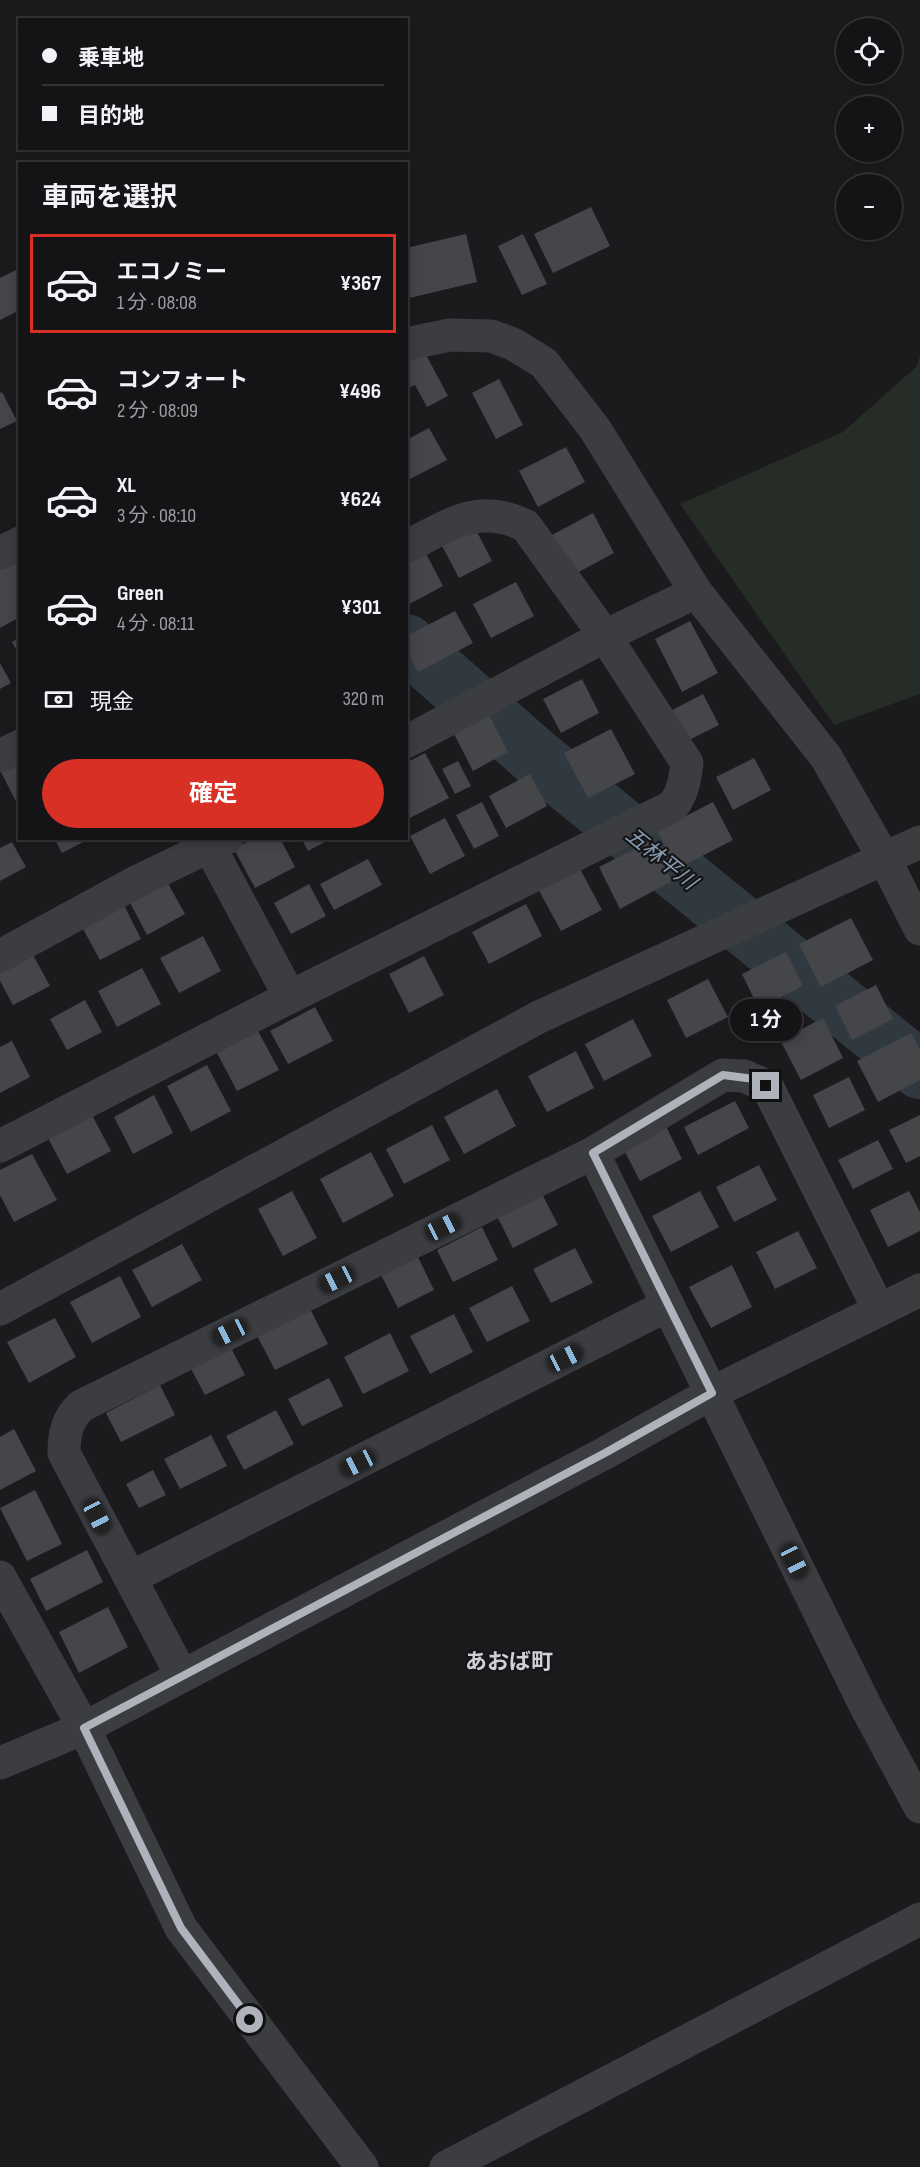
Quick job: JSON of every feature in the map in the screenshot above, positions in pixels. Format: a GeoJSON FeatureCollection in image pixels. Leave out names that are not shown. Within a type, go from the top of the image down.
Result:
{"type":"FeatureCollection","features":[{"type":"Feature","properties":{"kind":"street"},"geometry":{"type":"LineString","coordinates":[[408,344],[450,335],[490,336],[513,344],[544,363],[595,429],[696,592],[826,757],[885,860],[920,929]]}},
{"type":"Feature","properties":{"kind":"street"},"geometry":{"type":"LineString","coordinates":[[0,1146],[290,997],[673,806],[685,781],[687,762],[605,636],[526,526],[508,517],[477,515],[453,523],[408,546]]}},
{"type":"Feature","properties":{"kind":"street"},"geometry":{"type":"LineString","coordinates":[[0,553],[18,544]]}},
{"type":"Feature","properties":{"kind":"street"},"geometry":{"type":"LineString","coordinates":[[408,741],[605,636],[696,592]]}},
{"type":"Feature","properties":{"kind":"street"},"geometry":{"type":"LineString","coordinates":[[0,756],[18,747]]}},
{"type":"Feature","properties":{"kind":"street"},"geometry":{"type":"LineString","coordinates":[[0,956],[214,842],[290,997]]}},
{"type":"Feature","properties":{"kind":"street"},"geometry":{"type":"LineString","coordinates":[[0,1309],[539,1017],[920,842]]}},
{"type":"Feature","properties":{"kind":"street"},"geometry":{"type":"LineString","coordinates":[[182,1676],[64,1453],[64,1436],[70,1417],[81,1406],[593,1153],[723,1075],[754,1079],[766,1086],[879,1310]]}},
{"type":"Feature","properties":{"kind":"street"},"geometry":{"type":"LineString","coordinates":[[593,1153],[866,1707],[920,1807]]}},
{"type":"Feature","properties":{"kind":"street"},"geometry":{"type":"LineString","coordinates":[[0,1763],[84,1728],[605,1453],[712,1393],[920,1290]]}},
{"type":"Feature","properties":{"kind":"street"},"geometry":{"type":"LineString","coordinates":[[130,1578],[668,1305]]}},
{"type":"Feature","properties":{"kind":"street"},"geometry":{"type":"LineString","coordinates":[[0,1577],[84,1728],[181,1928],[362,2167]]}},
{"type":"Feature","properties":{"kind":"street"},"geometry":{"type":"LineString","coordinates":[[446,2167],[920,1919]]}},
{"type":"Feature","properties":{"kind":"shaded area"},"geometry":{"type":"Polygon","coordinates":[[[920,356],[920,694],[834,725],[680,504],[843,432],[916,367],[920,356]]]}},
{"type":"Feature","properties":{"kind":"building"},"geometry":{"type":"Polygon","coordinates":[[[591,207],[610,246],[553,273],[534,234],[591,207]]]}},
{"type":"Feature","properties":{"kind":"building"},"geometry":{"type":"Polygon","coordinates":[[[466,234],[477,282],[409,298],[408,248],[466,234]]]}},
{"type":"Feature","properties":{"kind":"building"},"geometry":{"type":"Polygon","coordinates":[[[523,234],[547,284],[522,295],[498,246],[523,234]]]}},
{"type":"Feature","properties":{"kind":"building"},"geometry":{"type":"Polygon","coordinates":[[[18,269],[18,311],[0,320],[0,278],[18,269]]]}},
{"type":"Feature","properties":{"kind":"building"},"geometry":{"type":"Polygon","coordinates":[[[424,351],[448,396],[427,407],[415,385],[408,388],[408,359],[424,351]]]}},
{"type":"Feature","properties":{"kind":"building"},"geometry":{"type":"Polygon","coordinates":[[[499,379],[523,425],[496,439],[472,393],[499,379]]]}},
{"type":"Feature","properties":{"kind":"building"},"geometry":{"type":"Polygon","coordinates":[[[2,392],[17,421],[0,429],[0,393],[2,392]]]}},
{"type":"Feature","properties":{"kind":"building"},"geometry":{"type":"Polygon","coordinates":[[[429,428],[447,460],[410,479],[408,476],[408,439],[429,428]]]}},
{"type":"Feature","properties":{"kind":"building"},"geometry":{"type":"Polygon","coordinates":[[[566,447],[585,482],[538,507],[519,471],[566,447]]]}},
{"type":"Feature","properties":{"kind":"building"},"geometry":{"type":"Polygon","coordinates":[[[593,513],[614,553],[573,575],[552,535],[593,513]]]}},
{"type":"Feature","properties":{"kind":"building"},"geometry":{"type":"Polygon","coordinates":[[[473,524],[492,561],[459,578],[440,542],[473,524]]]}},
{"type":"Feature","properties":{"kind":"building"},"geometry":{"type":"Polygon","coordinates":[[[423,548],[443,586],[408,605],[408,556],[423,548]]]}},
{"type":"Feature","properties":{"kind":"building"},"geometry":{"type":"Polygon","coordinates":[[[18,559],[18,618],[0,628],[0,567],[18,559]]]}},
{"type":"Feature","properties":{"kind":"building"},"geometry":{"type":"Polygon","coordinates":[[[516,582],[534,616],[491,638],[473,604],[516,582]]]}},
{"type":"Feature","properties":{"kind":"building"},"geometry":{"type":"Polygon","coordinates":[[[455,611],[473,643],[418,672],[408,654],[408,635],[455,611]]]}},
{"type":"Feature","properties":{"kind":"building"},"geometry":{"type":"Polygon","coordinates":[[[690,621],[718,673],[682,692],[655,639],[690,621]]]}},
{"type":"Feature","properties":{"kind":"building"},"geometry":{"type":"Polygon","coordinates":[[[18,638],[18,653],[12,642],[18,638]]]}},
{"type":"Feature","properties":{"kind":"building"},"geometry":{"type":"Polygon","coordinates":[[[0,663],[11,683],[0,689],[0,663]]]}},
{"type":"Feature","properties":{"kind":"building"},"geometry":{"type":"Polygon","coordinates":[[[582,679],[599,713],[561,733],[543,699],[582,679]]]}},
{"type":"Feature","properties":{"kind":"building"},"geometry":{"type":"Polygon","coordinates":[[[703,694],[719,725],[679,745],[663,715],[703,694]]]}},
{"type":"Feature","properties":{"kind":"building"},"geometry":{"type":"Polygon","coordinates":[[[489,715],[508,752],[473,771],[454,734],[489,715]]]}},
{"type":"Feature","properties":{"kind":"building"},"geometry":{"type":"Polygon","coordinates":[[[611,729],[635,774],[588,798],[564,753],[611,729]]]}},
{"type":"Feature","properties":{"kind":"building"},"geometry":{"type":"Polygon","coordinates":[[[425,753],[449,798],[408,819],[408,762],[425,753]]]}},
{"type":"Feature","properties":{"kind":"building"},"geometry":{"type":"Polygon","coordinates":[[[754,758],[771,790],[733,810],[716,777],[754,758]]]}},
{"type":"Feature","properties":{"kind":"building"},"geometry":{"type":"Polygon","coordinates":[[[458,761],[471,786],[455,794],[442,769],[458,761]]]}},
{"type":"Feature","properties":{"kind":"building"},"geometry":{"type":"Polygon","coordinates":[[[18,763],[18,799],[15,800],[1,772],[18,763]]]}},
{"type":"Feature","properties":{"kind":"building"},"geometry":{"type":"Polygon","coordinates":[[[530,774],[547,806],[506,828],[489,796],[530,774]]]}},
{"type":"Feature","properties":{"kind":"building"},"geometry":{"type":"Polygon","coordinates":[[[482,802],[499,836],[474,849],[456,815],[482,802]]]}},
{"type":"Feature","properties":{"kind":"building"},"geometry":{"type":"Polygon","coordinates":[[[713,802],[733,840],[677,869],[657,831],[713,802]]]}},
{"type":"Feature","properties":{"kind":"building"},"geometry":{"type":"Polygon","coordinates":[[[445,818],[465,856],[430,874],[410,836],[445,818]]]}},
{"type":"Feature","properties":{"kind":"building"},"geometry":{"type":"Polygon","coordinates":[[[55,840],[87,840],[62,853],[55,840]]]}},
{"type":"Feature","properties":{"kind":"building"},"geometry":{"type":"Polygon","coordinates":[[[250,840],[281,840],[295,867],[255,888],[234,849],[250,840]]]}},
{"type":"Feature","properties":{"kind":"building"},"geometry":{"type":"Polygon","coordinates":[[[302,840],[328,840],[308,851],[302,840]]]}},
{"type":"Feature","properties":{"kind":"building"},"geometry":{"type":"Polygon","coordinates":[[[651,841],[672,881],[620,909],[599,867],[651,841]]]}},
{"type":"Feature","properties":{"kind":"building"},"geometry":{"type":"Polygon","coordinates":[[[12,842],[26,867],[0,881],[0,848],[12,842]]]}},
{"type":"Feature","properties":{"kind":"building"},"geometry":{"type":"Polygon","coordinates":[[[368,859],[382,885],[334,910],[320,884],[368,859]]]}},
{"type":"Feature","properties":{"kind":"building"},"geometry":{"type":"Polygon","coordinates":[[[578,865],[602,910],[561,931],[537,887],[578,865]]]}},
{"type":"Feature","properties":{"kind":"building"},"geometry":{"type":"Polygon","coordinates":[[[165,878],[185,914],[147,935],[127,897],[165,878]]]}},
{"type":"Feature","properties":{"kind":"building"},"geometry":{"type":"Polygon","coordinates":[[[309,884],[326,916],[291,934],[274,903],[309,884]]]}},
{"type":"Feature","properties":{"kind":"building"},"geometry":{"type":"Polygon","coordinates":[[[526,904],[542,936],[489,964],[472,932],[526,904]]]}},
{"type":"Feature","properties":{"kind":"building"},"geometry":{"type":"Polygon","coordinates":[[[124,905],[141,939],[100,960],[82,927],[124,905]]]}},
{"type":"Feature","properties":{"kind":"building"},"geometry":{"type":"Polygon","coordinates":[[[851,918],[873,960],[821,987],[799,944],[851,918]]]}},
{"type":"Feature","properties":{"kind":"building"},"geometry":{"type":"Polygon","coordinates":[[[203,936],[221,971],[179,993],[160,958],[203,936]]]}},
{"type":"Feature","properties":{"kind":"building"},"geometry":{"type":"Polygon","coordinates":[[[786,952],[803,986],[759,1009],[742,974],[786,952]]]}},
{"type":"Feature","properties":{"kind":"building"},"geometry":{"type":"Polygon","coordinates":[[[33,955],[50,986],[13,1005],[0,981],[0,973],[33,955]]]}},
{"type":"Feature","properties":{"kind":"building"},"geometry":{"type":"Polygon","coordinates":[[[424,956],[444,995],[409,1013],[389,974],[424,956]]]}},
{"type":"Feature","properties":{"kind":"building"},"geometry":{"type":"Polygon","coordinates":[[[142,968],[161,1004],[117,1027],[98,991],[142,968]]]}},
{"type":"Feature","properties":{"kind":"building"},"geometry":{"type":"Polygon","coordinates":[[[708,979],[728,1017],[686,1038],[667,1000],[708,979]]]}},
{"type":"Feature","properties":{"kind":"building"},"geometry":{"type":"Polygon","coordinates":[[[876,985],[893,1019],[852,1040],[835,1006],[876,985]]]}},
{"type":"Feature","properties":{"kind":"building"},"geometry":{"type":"Polygon","coordinates":[[[85,1000],[102,1032],[67,1050],[50,1019],[85,1000]]]}},
{"type":"Feature","properties":{"kind":"building"},"geometry":{"type":"Polygon","coordinates":[[[315,1007],[333,1041],[288,1064],[270,1031],[315,1007]]]}},
{"type":"Feature","properties":{"kind":"building"},"geometry":{"type":"Polygon","coordinates":[[[823,1018],[843,1058],[801,1080],[780,1040],[823,1018]]]}},
{"type":"Feature","properties":{"kind":"building"},"geometry":{"type":"Polygon","coordinates":[[[633,1019],[652,1056],[604,1081],[585,1044],[633,1019]]]}},
{"type":"Feature","properties":{"kind":"building"},"geometry":{"type":"Polygon","coordinates":[[[258,1031],[279,1070],[237,1091],[217,1053],[258,1031]]]}},
{"type":"Feature","properties":{"kind":"building"},"geometry":{"type":"Polygon","coordinates":[[[911,1033],[920,1050],[920,1080],[878,1102],[857,1061],[911,1033]]]}},
{"type":"Feature","properties":{"kind":"building"},"geometry":{"type":"Polygon","coordinates":[[[12,1041],[30,1077],[0,1093],[0,1047],[12,1041]]]}},
{"type":"Feature","properties":{"kind":"building"},"geometry":{"type":"Polygon","coordinates":[[[576,1051],[594,1088],[547,1112],[528,1076],[576,1051]]]}},
{"type":"Feature","properties":{"kind":"building"},"geometry":{"type":"Polygon","coordinates":[[[207,1065],[231,1111],[191,1132],[167,1086],[207,1065]]]}},
{"type":"Feature","properties":{"kind":"building"},"geometry":{"type":"Polygon","coordinates":[[[849,1077],[865,1110],[829,1128],[813,1095],[849,1077]]]}},
{"type":"Feature","properties":{"kind":"building"},"geometry":{"type":"Polygon","coordinates":[[[497,1089],[516,1126],[464,1154],[444,1117],[497,1089]]]}},
{"type":"Feature","properties":{"kind":"building"},"geometry":{"type":"Polygon","coordinates":[[[154,1095],[173,1133],[133,1154],[114,1117],[154,1095]]]}},
{"type":"Feature","properties":{"kind":"building"},"geometry":{"type":"Polygon","coordinates":[[[735,1101],[749,1128],[698,1155],[684,1127],[735,1101]]]}},
{"type":"Feature","properties":{"kind":"building"},"geometry":{"type":"Polygon","coordinates":[[[92,1115],[111,1151],[67,1174],[48,1138],[92,1115]]]}},
{"type":"Feature","properties":{"kind":"building"},"geometry":{"type":"Polygon","coordinates":[[[920,1115],[920,1156],[906,1163],[889,1130],[920,1115]]]}},
{"type":"Feature","properties":{"kind":"building"},"geometry":{"type":"Polygon","coordinates":[[[432,1125],[450,1160],[404,1184],[386,1149],[432,1125]]]}},
{"type":"Feature","properties":{"kind":"building"},"geometry":{"type":"Polygon","coordinates":[[[666,1126],[682,1159],[640,1181],[623,1148],[666,1126]]]}},
{"type":"Feature","properties":{"kind":"building"},"geometry":{"type":"Polygon","coordinates":[[[878,1140],[893,1169],[853,1189],[838,1160],[878,1140]]]}},
{"type":"Feature","properties":{"kind":"building"},"geometry":{"type":"Polygon","coordinates":[[[371,1152],[394,1196],[343,1223],[320,1179],[371,1152]]]}},
{"type":"Feature","properties":{"kind":"building"},"geometry":{"type":"Polygon","coordinates":[[[32,1154],[57,1200],[14,1222],[0,1195],[0,1170],[32,1154]]]}},
{"type":"Feature","properties":{"kind":"building"},"geometry":{"type":"Polygon","coordinates":[[[759,1165],[777,1200],[734,1222],[716,1187],[759,1165]]]}},
{"type":"Feature","properties":{"kind":"building"},"geometry":{"type":"Polygon","coordinates":[[[540,1190],[558,1225],[513,1248],[495,1212],[540,1190]]]}},
{"type":"Feature","properties":{"kind":"building"},"geometry":{"type":"Polygon","coordinates":[[[292,1191],[317,1238],[283,1256],[258,1209],[292,1191]]]}},
{"type":"Feature","properties":{"kind":"building"},"geometry":{"type":"Polygon","coordinates":[[[700,1191],[719,1227],[671,1252],[652,1216],[700,1191]]]}},
{"type":"Feature","properties":{"kind":"building"},"geometry":{"type":"Polygon","coordinates":[[[909,1191],[920,1212],[920,1231],[888,1247],[870,1210],[909,1191]]]}},
{"type":"Feature","properties":{"kind":"building"},"geometry":{"type":"Polygon","coordinates":[[[482,1227],[498,1260],[453,1282],[437,1250],[482,1227]]]}},
{"type":"Feature","properties":{"kind":"building"},"geometry":{"type":"Polygon","coordinates":[[[798,1231],[817,1268],[775,1289],[756,1252],[798,1231]]]}},
{"type":"Feature","properties":{"kind":"building"},"geometry":{"type":"Polygon","coordinates":[[[182,1244],[202,1280],[152,1307],[132,1270],[182,1244]]]}},
{"type":"Feature","properties":{"kind":"building"},"geometry":{"type":"Polygon","coordinates":[[[575,1248],[593,1283],[551,1303],[533,1269],[575,1248]]]}},
{"type":"Feature","properties":{"kind":"building"},"geometry":{"type":"Polygon","coordinates":[[[416,1253],[434,1290],[398,1308],[379,1271],[416,1253]]]}},
{"type":"Feature","properties":{"kind":"building"},"geometry":{"type":"Polygon","coordinates":[[[732,1265],[752,1307],[711,1328],[689,1287],[732,1265]]]}},
{"type":"Feature","properties":{"kind":"building"},"geometry":{"type":"Polygon","coordinates":[[[120,1276],[141,1317],[92,1343],[70,1302],[120,1276]]]}},
{"type":"Feature","properties":{"kind":"building"},"geometry":{"type":"Polygon","coordinates":[[[512,1286],[530,1321],[487,1342],[469,1308],[512,1286]]]}},
{"type":"Feature","properties":{"kind":"building"},"geometry":{"type":"Polygon","coordinates":[[[307,1303],[328,1344],[275,1370],[254,1330],[307,1303]]]}},
{"type":"Feature","properties":{"kind":"building"},"geometry":{"type":"Polygon","coordinates":[[[454,1314],[473,1352],[430,1374],[410,1336],[454,1314]]]}},
{"type":"Feature","properties":{"kind":"building"},"geometry":{"type":"Polygon","coordinates":[[[55,1318],[76,1357],[29,1383],[7,1342],[55,1318]]]}},
{"type":"Feature","properties":{"kind":"building"},"geometry":{"type":"Polygon","coordinates":[[[390,1333],[409,1371],[363,1394],[344,1357],[390,1333]]]}},
{"type":"Feature","properties":{"kind":"building"},"geometry":{"type":"Polygon","coordinates":[[[230,1346],[245,1375],[205,1395],[190,1367],[230,1346]]]}},
{"type":"Feature","properties":{"kind":"building"},"geometry":{"type":"Polygon","coordinates":[[[329,1378],[343,1406],[302,1426],[288,1399],[329,1378]]]}},
{"type":"Feature","properties":{"kind":"building"},"geometry":{"type":"Polygon","coordinates":[[[160,1385],[175,1415],[121,1442],[106,1413],[160,1385]]]}},
{"type":"Feature","properties":{"kind":"building"},"geometry":{"type":"Polygon","coordinates":[[[276,1410],[294,1444],[244,1470],[226,1436],[276,1410]]]}},
{"type":"Feature","properties":{"kind":"building"},"geometry":{"type":"Polygon","coordinates":[[[14,1429],[36,1471],[0,1490],[0,1437],[14,1429]]]}},
{"type":"Feature","properties":{"kind":"building"},"geometry":{"type":"Polygon","coordinates":[[[211,1435],[227,1466],[180,1489],[164,1459],[211,1435]]]}},
{"type":"Feature","properties":{"kind":"building"},"geometry":{"type":"Polygon","coordinates":[[[153,1470],[166,1495],[139,1508],[126,1484],[153,1470]]]}},
{"type":"Feature","properties":{"kind":"building"},"geometry":{"type":"Polygon","coordinates":[[[35,1490],[62,1544],[27,1561],[0,1508],[35,1490]]]}},
{"type":"Feature","properties":{"kind":"building"},"geometry":{"type":"Polygon","coordinates":[[[87,1550],[103,1582],[46,1611],[30,1579],[87,1550]]]}},
{"type":"Feature","properties":{"kind":"building"},"geometry":{"type":"Polygon","coordinates":[[[108,1607],[128,1647],[79,1673],[59,1632],[108,1607]]]}},
{"type":"Feature","properties":{"kind":"waterway","name":"五林平川"},"geometry":{"type":"LineString","coordinates":[[408,645],[537,758],[920,1070]]}},
{"type":"Feature","properties":{"kind":"district","name":"あおば町"},"geometry":{"type":"Point","coordinates":[509,1662]}},
{"type":"Feature","properties":{"kind":"route"},"geometry":{"type":"LineString","coordinates":[[250,2020],[181,1928],[84,1728],[605,1453],[712,1393],[593,1153],[723,1075],[744,1076],[766,1086]]}}]}
